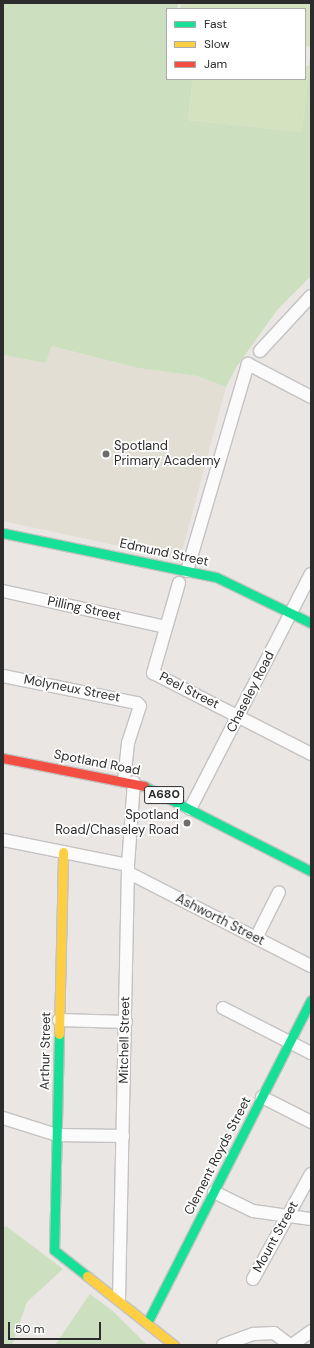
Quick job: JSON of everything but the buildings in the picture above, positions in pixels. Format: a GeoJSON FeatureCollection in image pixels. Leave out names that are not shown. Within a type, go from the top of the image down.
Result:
{"type":"FeatureCollection","features":[{"type":"Feature","properties":{"kind":"street"},"geometry":{"type":"LineString","coordinates":[[260,351],[311,296]]}},
{"type":"Feature","properties":{"kind":"street"},"geometry":{"type":"LineString","coordinates":[[186,571],[248,364],[311,397]]}},
{"type":"Feature","properties":{"kind":"street","name":"Edmund Street"},"geometry":{"type":"LineString","coordinates":[[3,533],[186,571],[237,585],[311,623]]}},
{"type":"Feature","properties":{"kind":"street","name":"Chaseley Road"},"geometry":{"type":"LineString","coordinates":[[190,809],[311,574]]}},
{"type":"Feature","properties":{"kind":"street"},"geometry":{"type":"LineString","coordinates":[[165,627],[179,583]]}},
{"type":"Feature","properties":{"kind":"street","name":"Pilling Street"},"geometry":{"type":"LineString","coordinates":[[3,591],[165,627]]}},
{"type":"Feature","properties":{"kind":"street","name":"Peel Street"},"geometry":{"type":"LineString","coordinates":[[165,627],[153,673],[311,754]]}},
{"type":"Feature","properties":{"kind":"street","name":"Molyneux Street"},"geometry":{"type":"LineString","coordinates":[[3,676],[132,701],[140,706]]}},
{"type":"Feature","properties":{"kind":"street","name":"Mitchell Street"},"geometry":{"type":"LineString","coordinates":[[119,1299],[129,869],[128,743],[140,706]]}},
{"type":"Feature","properties":{"kind":"street","name":"Spotland Road"},"geometry":{"type":"LineString","coordinates":[[3,758],[129,781],[190,809],[311,871]]}},
{"type":"Feature","properties":{"kind":"street","name":"Ashworth Street"},"geometry":{"type":"LineString","coordinates":[[3,840],[63,852],[129,869],[311,966]]}},
{"type":"Feature","properties":{"kind":"street","name":"Arthur Street"},"geometry":{"type":"LineString","coordinates":[[63,852],[54,1250],[119,1299]]}},
{"type":"Feature","properties":{"kind":"street"},"geometry":{"type":"LineString","coordinates":[[256,938],[279,892]]}},
{"type":"Feature","properties":{"kind":"street","name":"Clement Royds Street"},"geometry":{"type":"LineString","coordinates":[[147,1323],[311,1000]]}},
{"type":"Feature","properties":{"kind":"street"},"geometry":{"type":"LineString","coordinates":[[223,1008],[311,1053]]}},
{"type":"Feature","properties":{"kind":"street"},"geometry":{"type":"LineString","coordinates":[[59,1020],[126,1022]]}},
{"type":"Feature","properties":{"kind":"street"},"geometry":{"type":"LineString","coordinates":[[262,1097],[311,1122]]}},
{"type":"Feature","properties":{"kind":"street"},"geometry":{"type":"LineString","coordinates":[[3,1118],[57,1135],[123,1136]]}},
{"type":"Feature","properties":{"kind":"street","name":"Mount Street"},"geometry":{"type":"LineString","coordinates":[[253,1279],[311,1174]]}},
{"type":"Feature","properties":{"kind":"street"},"geometry":{"type":"LineString","coordinates":[[214,1192],[254,1211],[311,1219]]}},
{"type":"Feature","properties":{"kind":"street"},"geometry":{"type":"LineString","coordinates":[[119,1299],[174,1345]]}},
{"type":"Feature","properties":{"kind":"street"},"geometry":{"type":"LineString","coordinates":[[223,1345],[254,1334],[274,1333],[291,1345],[311,1331]]}},
{"type":"Feature","properties":{"kind":"shaded area","name":"Spotland Primary Academy"},"geometry":{"type":"Polygon","coordinates":[[[50,346],[138,368],[197,376],[226,387],[180,559],[3,521],[3,355],[46,363],[50,346]]]}},
{"type":"Feature","properties":{"kind":"green space"},"geometry":{"type":"Polygon","coordinates":[[[3,3],[179,3],[177,8],[166,8],[166,80],[193,80],[188,120],[302,132],[311,47],[311,276],[278,309],[237,366],[226,387],[197,376],[138,368],[51,346],[46,363],[3,355],[3,3]]]}},
{"type":"Feature","properties":{"kind":"green space"},"geometry":{"type":"Polygon","coordinates":[[[181,3],[311,3],[310,47],[306,46],[306,8],[180,8],[181,3]]]}},
{"type":"Feature","properties":{"kind":"green space"},"geometry":{"type":"Polygon","coordinates":[[[306,66],[309,66],[302,132],[188,120],[193,80],[306,80],[306,66]]]}},
{"type":"Feature","properties":{"kind":"green space"},"geometry":{"type":"Polygon","coordinates":[[[6,1226],[63,1269],[27,1302],[12,1345],[3,1345],[3,1229],[6,1226]]]}},
{"type":"Feature","properties":{"kind":"green space"},"geometry":{"type":"Polygon","coordinates":[[[90,1294],[114,1312],[147,1345],[55,1345],[90,1294]]]}},
{"type":"Feature","properties":{"kind":"traffic: fast"},"geometry":{"type":"LineString","coordinates":[[3,533],[216,577],[311,623]]}},
{"type":"Feature","properties":{"kind":"traffic: fast"},"geometry":{"type":"LineString","coordinates":[[144,786],[311,871]]}},
{"type":"Feature","properties":{"kind":"traffic: fast"},"geometry":{"type":"LineString","coordinates":[[147,1323],[311,1000]]}},
{"type":"Feature","properties":{"kind":"traffic: fast"},"geometry":{"type":"LineString","coordinates":[[59,1034],[54,1250],[87,1276]]}},
{"type":"Feature","properties":{"kind":"traffic: slow"},"geometry":{"type":"LineString","coordinates":[[59,1034],[63,852]]}},
{"type":"Feature","properties":{"kind":"traffic: slow"},"geometry":{"type":"LineString","coordinates":[[87,1276],[174,1345]]}},
{"type":"Feature","properties":{"kind":"traffic: jam"},"geometry":{"type":"LineString","coordinates":[[3,758],[144,786]]}},
{"type":"Feature","properties":{"kind":"place","name":"Spotland Primary Academy"},"geometry":{"type":"Point","coordinates":[106,454]}},
{"type":"Feature","properties":{"kind":"place","name":"Spotland Road/Chaseley Road"},"geometry":{"type":"Point","coordinates":[187,823]}}]}
